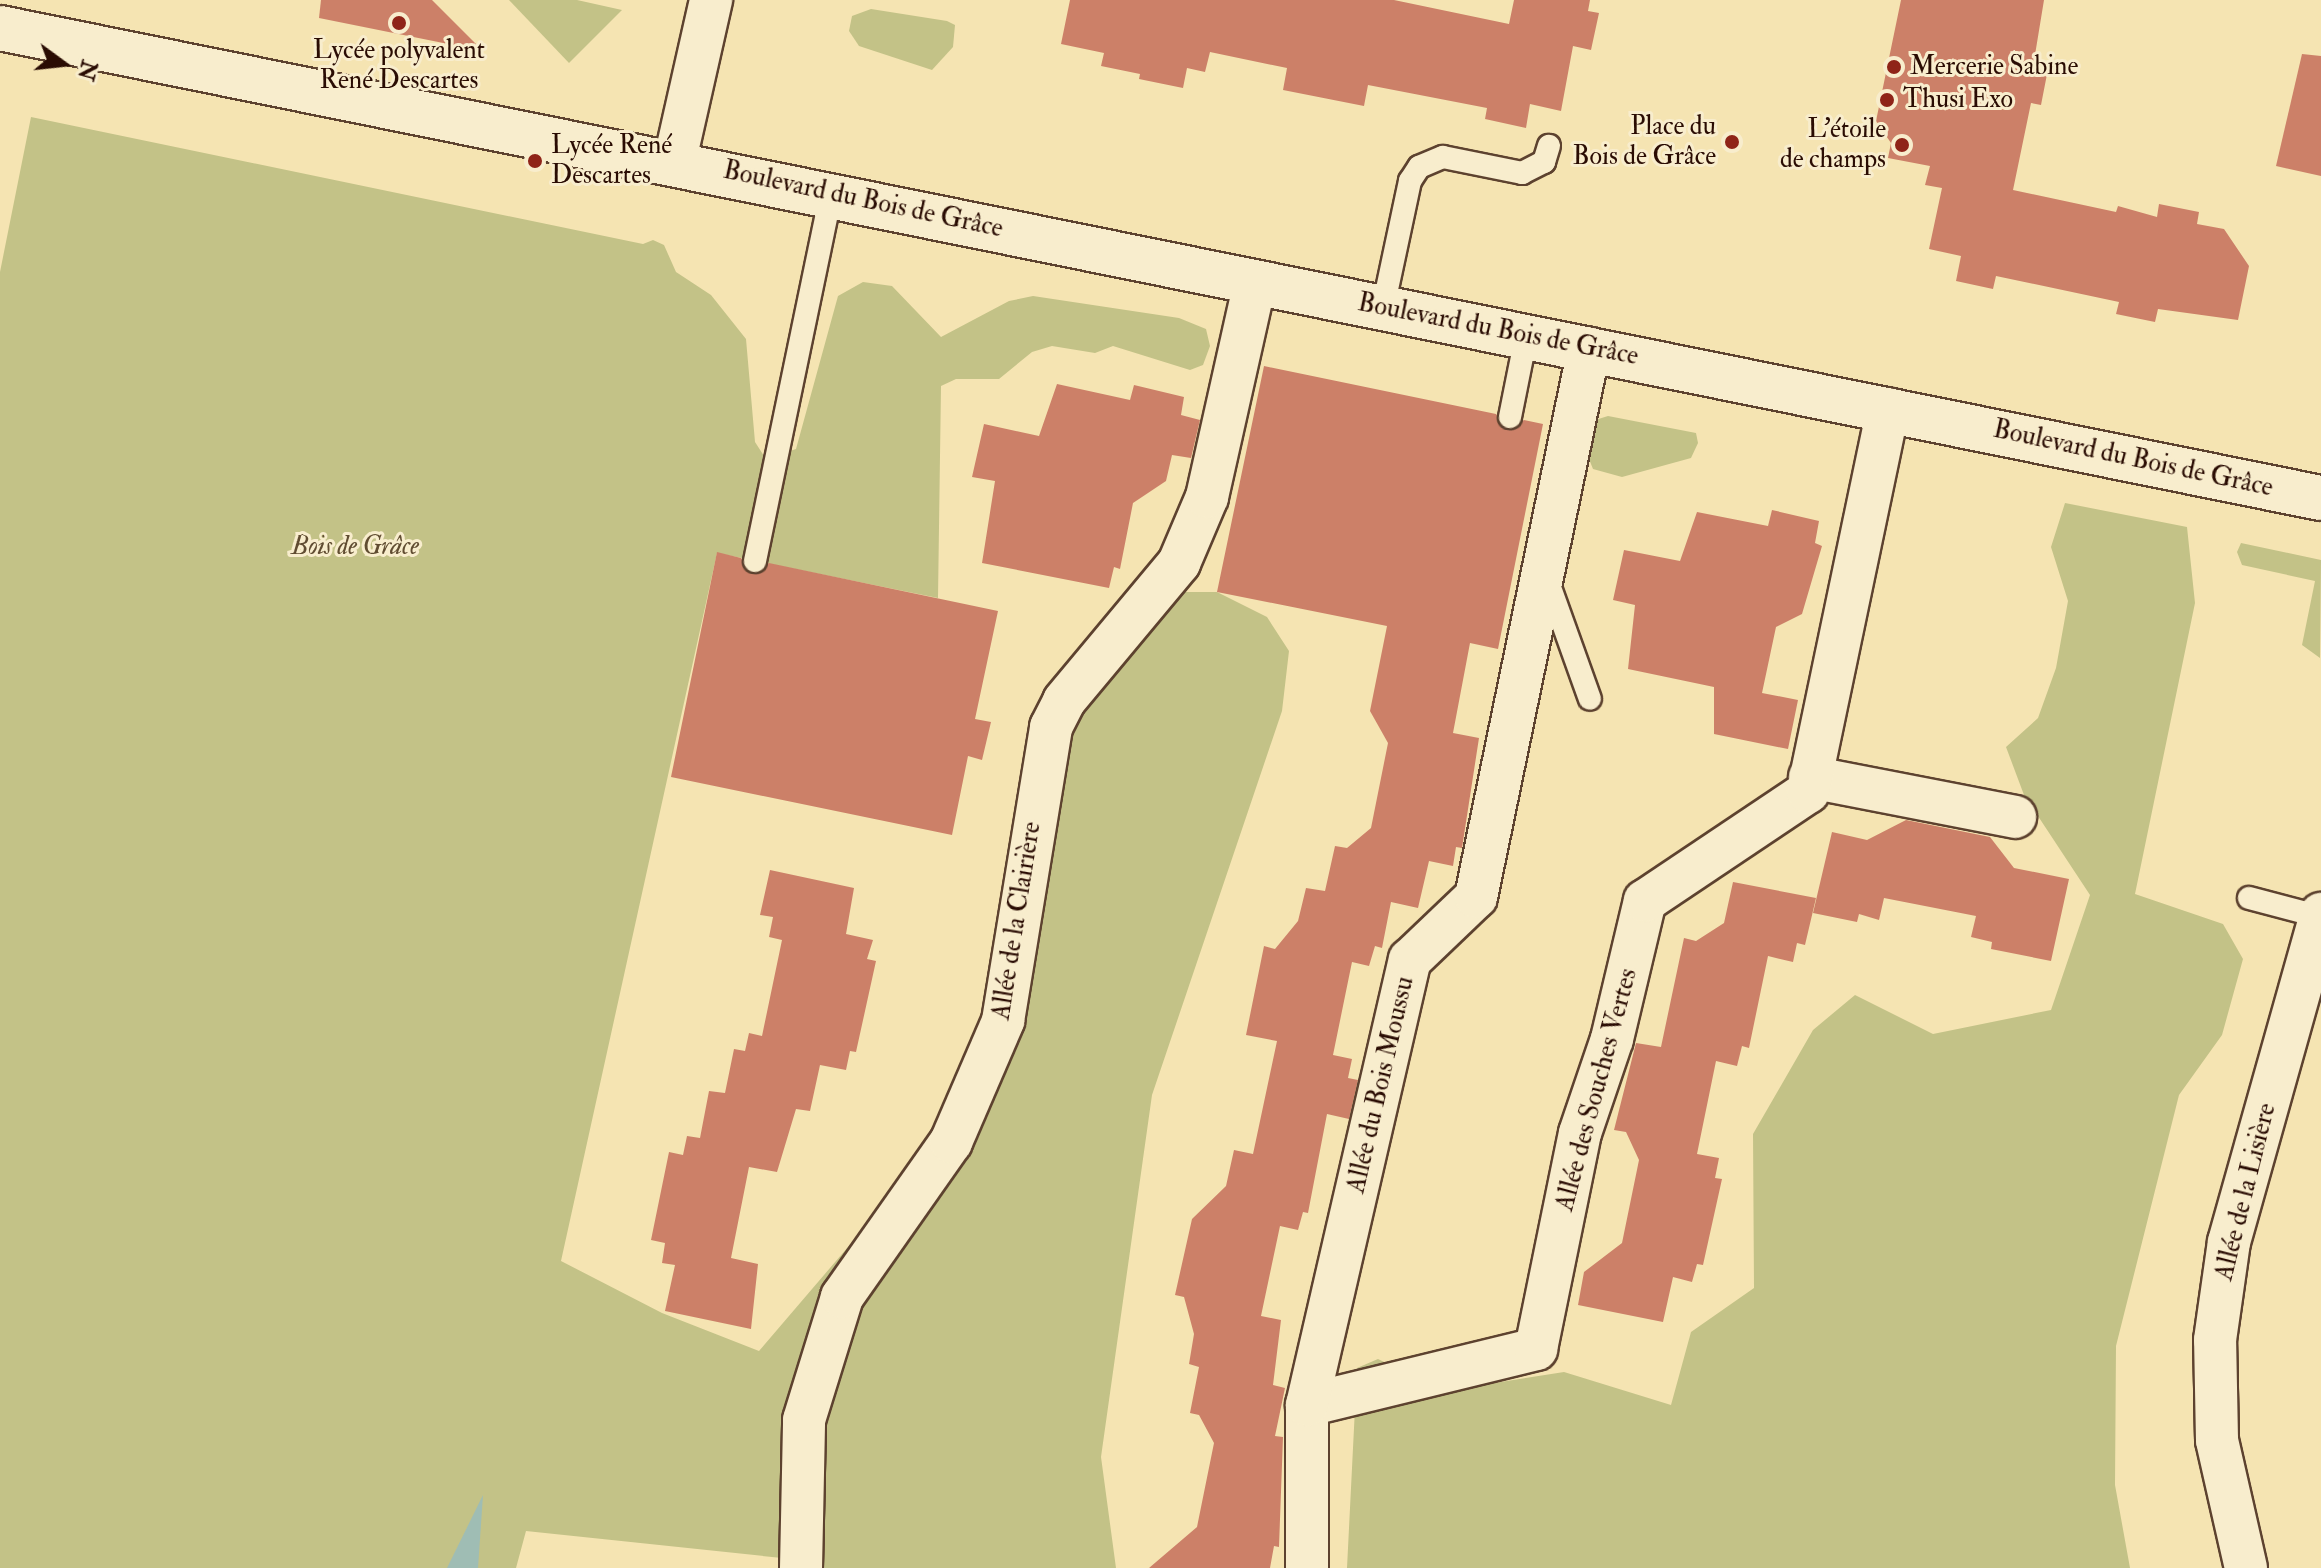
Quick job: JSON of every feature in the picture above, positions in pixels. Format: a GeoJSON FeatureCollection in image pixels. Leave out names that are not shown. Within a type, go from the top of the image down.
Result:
{"type":"FeatureCollection","features":[{"type":"Feature","properties":{"kind":"street"},"geometry":{"type":"LineString","coordinates":[[675,160],[711,0]]}},
{"type":"Feature","properties":{"kind":"street","name":"Boulevard du Bois de Grâce"},"geometry":{"type":"LineString","coordinates":[[0,28],[675,160],[1255,282],[2321,498]]}},
{"type":"Feature","properties":{"kind":"street","name":"Allée de la Clairière"},"geometry":{"type":"LineString","coordinates":[[801,1568],[804,1420],[842,1297],[951,1142],[1003,1021],[1051,727],[1064,701],[1179,563],[1207,497],[1255,282]]}},
{"type":"Feature","properties":{"kind":"street","name":"Allée du Bois Moussu"},"geometry":{"type":"LineString","coordinates":[[1307,1568],[1307,1405],[1410,960],[1476,897],[1589,349]]}},
{"type":"Feature","properties":{"kind":"street","name":"Allée des Souches Vertes"},"geometry":{"type":"LineString","coordinates":[[1307,1405],[1536,1349],[1580,1133],[1612,1039],[1645,901],[1808,792],[1888,409]]}},
{"type":"Feature","properties":{"kind":"street"},"geometry":{"type":"LineString","coordinates":[[1810,777],[2015,817]]}},
{"type":"Feature","properties":{"kind":"street","name":"Allée de la Lisière"},"geometry":{"type":"LineString","coordinates":[[2246,1568],[2217,1440],[2215,1340],[2229,1242],[2321,916]]}},
{"type":"Feature","properties":{"kind":"lane"},"geometry":{"type":"LineString","coordinates":[[1383,308],[1410,181],[1419,167],[1443,157],[1522,173],[1544,162],[1549,146]]}},
{"type":"Feature","properties":{"kind":"lane"},"geometry":{"type":"LineString","coordinates":[[755,561],[831,193]]}},
{"type":"Feature","properties":{"kind":"lane"},"geometry":{"type":"LineString","coordinates":[[1510,417],[1526,337]]}},
{"type":"Feature","properties":{"kind":"lane"},"geometry":{"type":"LineString","coordinates":[[1544,570],[1590,699]]}},
{"type":"Feature","properties":{"kind":"lane"},"geometry":{"type":"LineString","coordinates":[[2249,898],[2321,916]]}},
{"type":"Feature","properties":{"kind":"green space","name":"Lycée polyvalent René Descartes"},"geometry":{"type":"Polygon","coordinates":[[[509,0],[577,0],[622,10],[569,63],[509,0]]]}},
{"type":"Feature","properties":{"kind":"green space"},"geometry":{"type":"Polygon","coordinates":[[[871,9],[947,21],[955,25],[953,47],[932,70],[859,46],[849,31],[852,16],[871,9]]]}},
{"type":"Feature","properties":{"kind":"green space","name":"Bois de Grâce"},"geometry":{"type":"Polygon","coordinates":[[[31,117],[643,244],[653,240],[664,245],[676,272],[711,295],[746,339],[755,442],[766,459],[796,449],[838,296],[863,282],[892,286],[941,337],[1009,301],[1033,296],[1179,318],[1206,329],[1210,346],[1203,365],[1190,370],[1113,346],[1095,353],[1052,346],[1032,352],[999,379],[956,379],[941,386],[938,598],[717,553],[561,1261],[662,1313],[759,1351],[966,1109],[1051,727],[1146,608],[1185,592],[1217,592],[1267,617],[1289,651],[1282,711],[1152,1095],[1101,1457],[1116,1568],[782,1568],[782,1558],[526,1531],[516,1568],[0,1568],[0,272],[31,117]]]}},
{"type":"Feature","properties":{"kind":"green space"},"geometry":{"type":"Polygon","coordinates":[[[1608,416],[1696,433],[1698,443],[1691,458],[1622,477],[1593,469],[1587,454],[1592,421],[1608,416]]]}},
{"type":"Feature","properties":{"kind":"green space"},"geometry":{"type":"Polygon","coordinates":[[[2065,503],[2187,527],[2195,603],[2135,894],[2223,924],[2243,959],[2222,1035],[2179,1095],[2116,1346],[2115,1485],[2130,1568],[1347,1568],[1357,1368],[1378,1359],[1443,1391],[1564,1372],[1671,1405],[1691,1332],[1754,1288],[1753,1134],[1813,1030],[1855,995],[1933,1034],[2051,1010],[2090,895],[2024,795],[2006,747],[2038,718],[2056,668],[2068,601],[2051,547],[2065,503]]]}},
{"type":"Feature","properties":{"kind":"green space"},"geometry":{"type":"Polygon","coordinates":[[[2241,543],[2321,560],[2320,658],[2302,645],[2315,581],[2242,565],[2237,552],[2241,543]]]}},
{"type":"Feature","properties":{"kind":"water"},"geometry":{"type":"Polygon","coordinates":[[[483,1495],[478,1568],[447,1568],[483,1495]]]}},
{"type":"Feature","properties":{"kind":"building","name":"Lycée polyvalent René Descartes"},"geometry":{"type":"Polygon","coordinates":[[[321,0],[432,0],[483,51],[319,18],[321,0]]]}},
{"type":"Feature","properties":{"kind":"building"},"geometry":{"type":"Polygon","coordinates":[[[1070,0],[1394,0],[1509,24],[1514,0],[1590,0],[1588,11],[1599,13],[1591,50],[1573,46],[1561,111],[1530,104],[1526,128],[1485,119],[1487,108],[1368,85],[1364,106],[1283,90],[1287,68],[1210,52],[1205,72],[1187,68],[1183,88],[1139,79],[1140,74],[1101,66],[1104,53],[1061,44],[1070,0]]]}},
{"type":"Feature","properties":{"kind":"building"},"geometry":{"type":"Polygon","coordinates":[[[1901,0],[2044,0],[2034,61],[2049,64],[2041,105],[2031,103],[2013,190],[2116,212],[2118,206],[2157,217],[2159,204],[2199,212],[2197,224],[2224,229],[2249,266],[2238,320],[2158,309],[2155,322],[2116,314],[2119,302],[1996,276],[1993,289],[1956,281],[1961,256],[1929,249],[1942,188],[1925,185],[1930,166],[1888,158],[1891,143],[1876,121],[1901,0]]]}},
{"type":"Feature","properties":{"kind":"building"},"geometry":{"type":"Polygon","coordinates":[[[2302,54],[2321,56],[2321,176],[2276,166],[2302,54]]]}},
{"type":"Feature","properties":{"kind":"building"},"geometry":{"type":"Polygon","coordinates":[[[1264,366],[1496,414],[1507,430],[1524,420],[1543,424],[1498,649],[1470,643],[1453,733],[1479,738],[1462,848],[1456,847],[1453,866],[1429,861],[1418,908],[1391,902],[1382,948],[1375,946],[1369,966],[1352,962],[1333,1055],[1352,1059],[1348,1078],[1358,1080],[1349,1119],[1327,1114],[1308,1213],[1303,1212],[1298,1230],[1280,1226],[1261,1316],[1281,1320],[1273,1385],[1285,1388],[1275,1436],[1283,1437],[1279,1547],[1274,1546],[1270,1568],[1149,1568],[1197,1527],[1214,1443],[1199,1415],[1190,1413],[1199,1367],[1189,1364],[1194,1334],[1184,1297],[1175,1295],[1192,1219],[1226,1186],[1234,1150],[1253,1154],[1277,1041],[1246,1035],[1264,946],[1275,949],[1298,921],[1306,888],[1325,891],[1335,846],[1347,848],[1371,828],[1388,743],[1370,711],[1387,626],[1217,592],[1264,366]]]}},
{"type":"Feature","properties":{"kind":"building"},"geometry":{"type":"Polygon","coordinates":[[[1057,384],[1130,400],[1134,385],[1184,397],[1181,415],[1200,420],[1191,458],[1172,455],[1166,481],[1133,503],[1120,569],[1114,567],[1109,588],[982,563],[995,481],[972,477],[984,424],[1039,436],[1057,384]]]}},
{"type":"Feature","properties":{"kind":"building"},"geometry":{"type":"Polygon","coordinates":[[[1772,510],[1819,521],[1815,543],[1822,546],[1802,614],[1776,627],[1762,693],[1798,700],[1788,749],[1714,734],[1714,687],[1628,669],[1635,605],[1613,600],[1624,550],[1680,561],[1697,512],[1768,526],[1772,510]]]}},
{"type":"Feature","properties":{"kind":"building"},"geometry":{"type":"Polygon","coordinates":[[[717,552],[741,558],[751,574],[769,563],[998,611],[975,719],[991,722],[982,760],[968,756],[952,835],[671,777],[717,552]]]}},
{"type":"Feature","properties":{"kind":"building"},"geometry":{"type":"Polygon","coordinates":[[[1906,820],[1990,837],[2014,868],[2069,879],[2051,961],[1991,949],[1992,942],[1971,937],[1976,916],[1884,898],[1879,920],[1859,914],[1857,922],[1813,913],[1832,832],[1867,840],[1906,820]]]}},
{"type":"Feature","properties":{"kind":"building"},"geometry":{"type":"Polygon","coordinates":[[[770,870],[854,888],[846,934],[873,940],[867,959],[876,961],[856,1052],[850,1051],[846,1070],[820,1065],[810,1111],[796,1109],[777,1172],[749,1167],[731,1258],[758,1264],[751,1329],[665,1311],[675,1265],[662,1263],[665,1243],[651,1240],[669,1152],[683,1155],[687,1136],[700,1138],[709,1091],[725,1093],[734,1049],[745,1051],[749,1033],[762,1036],[782,940],[769,937],[773,917],[760,915],[770,870]]]}},
{"type":"Feature","properties":{"kind":"building"},"geometry":{"type":"Polygon","coordinates":[[[1733,882],[1816,898],[1805,945],[1797,943],[1793,962],[1768,956],[1749,1048],[1742,1046],[1737,1066],[1716,1061],[1697,1154],[1719,1158],[1715,1178],[1722,1179],[1703,1265],[1697,1264],[1692,1282],[1673,1277],[1663,1322],[1578,1305],[1584,1272],[1622,1243],[1639,1160],[1626,1132],[1614,1130],[1636,1043],[1661,1047],[1684,938],[1696,941],[1724,923],[1733,882]]]}},
{"type":"Feature","properties":{"kind":"place","name":"Lycée polyvalent René Descartes"},"geometry":{"type":"Point","coordinates":[399,23]}},
{"type":"Feature","properties":{"kind":"place","name":"Mercerie Sabine"},"geometry":{"type":"Point","coordinates":[1894,67]}},
{"type":"Feature","properties":{"kind":"place","name":"Thusi Exo"},"geometry":{"type":"Point","coordinates":[1887,100]}},
{"type":"Feature","properties":{"kind":"place","name":"Place du Bois de Grâce"},"geometry":{"type":"Point","coordinates":[1732,142]}},
{"type":"Feature","properties":{"kind":"place","name":"L'étoile de champs"},"geometry":{"type":"Point","coordinates":[1902,145]}},
{"type":"Feature","properties":{"kind":"place","name":"Lycée René Descartes"},"geometry":{"type":"Point","coordinates":[535,161]}}]}
